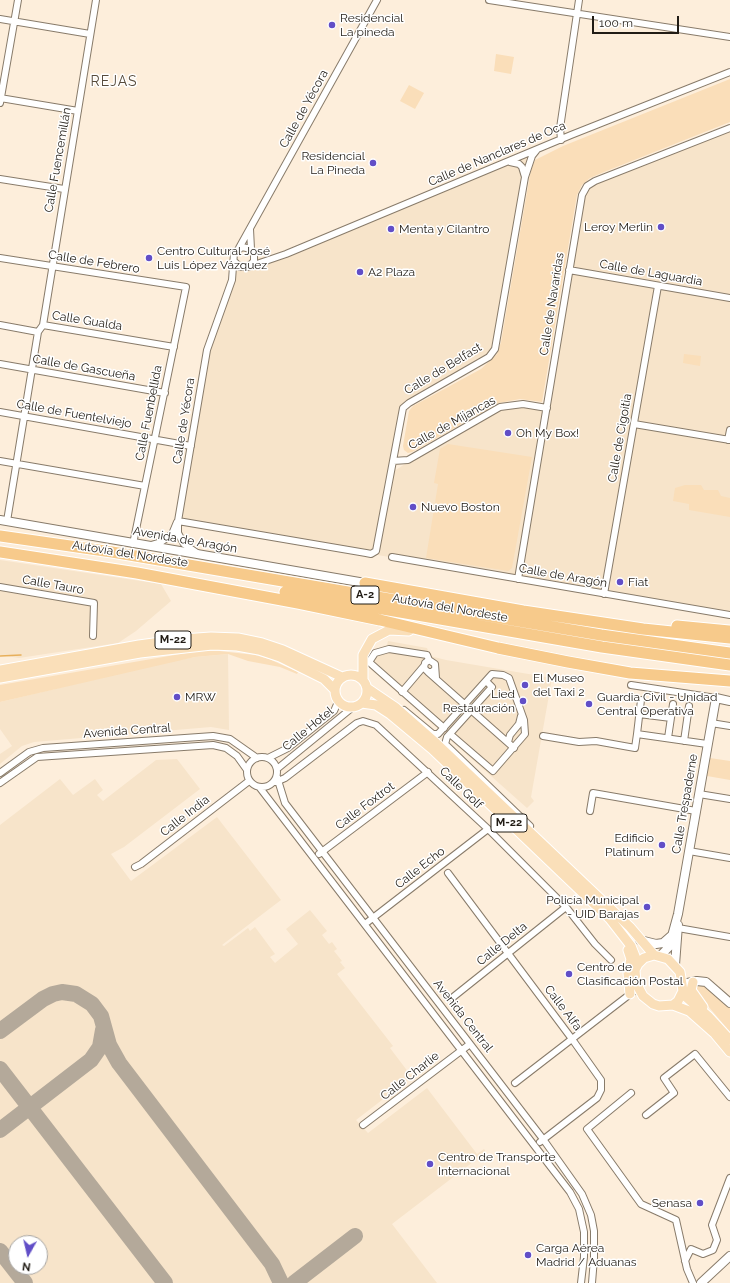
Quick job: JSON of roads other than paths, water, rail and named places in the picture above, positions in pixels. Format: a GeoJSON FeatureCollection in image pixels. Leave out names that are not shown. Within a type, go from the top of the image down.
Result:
{"type":"FeatureCollection","features":[{"type":"Feature","properties":{"kind":"highway","name":"Autovía del Nordeste"},"geometry":{"type":"LineString","coordinates":[[0,536],[112,552],[601,635],[730,653]]}},
{"type":"Feature","properties":{"kind":"highway","name":"Autovía del Nordeste"},"geometry":{"type":"LineString","coordinates":[[0,547],[137,568],[602,647],[730,665]]}},
{"type":"Feature","properties":{"kind":"highway"},"geometry":{"type":"LineString","coordinates":[[0,552],[392,615],[404,613]]}},
{"type":"Feature","properties":{"kind":"highway"},"geometry":{"type":"LineString","coordinates":[[137,573],[304,604],[472,642],[630,673],[730,681]]}},
{"type":"Feature","properties":{"kind":"highway"},"geometry":{"type":"LineString","coordinates":[[365,583],[569,615],[730,631]]}},
{"type":"Feature","properties":{"kind":"highway"},"geometry":{"type":"LineString","coordinates":[[365,583],[418,594],[569,618],[643,629],[730,638]]}},
{"type":"Feature","properties":{"kind":"main road"},"geometry":{"type":"LineString","coordinates":[[365,684],[354,675],[342,677],[334,689],[338,702],[342,705],[353,707],[362,703],[366,699],[365,684],[363,655],[372,639],[389,630],[398,630],[472,642]]}},
{"type":"Feature","properties":{"kind":"main road","name":"M-22"},"geometry":{"type":"LineString","coordinates":[[0,670],[183,638],[211,637],[238,638],[262,643],[283,650],[342,677]]}},
{"type":"Feature","properties":{"kind":"main road","name":"M-22"},"geometry":{"type":"LineString","coordinates":[[0,678],[140,654],[212,645],[237,646],[259,650],[280,657],[324,679],[334,689]]}},
{"type":"Feature","properties":{"kind":"main road","name":"M-22"},"geometry":{"type":"LineString","coordinates":[[365,684],[395,707],[436,743],[630,927],[640,940],[657,955]]}},
{"type":"Feature","properties":{"kind":"main road","name":"M-22"},"geometry":{"type":"LineString","coordinates":[[362,703],[371,704],[380,708],[432,749],[610,919],[631,946],[638,964]]}},
{"type":"Feature","properties":{"kind":"main road"},"geometry":{"type":"LineString","coordinates":[[610,919],[630,954],[628,973],[634,991],[653,1004],[659,1006],[673,1005],[689,1011],[715,1034],[730,1052]]}},
{"type":"Feature","properties":{"kind":"main road"},"geometry":{"type":"LineString","coordinates":[[634,991],[638,964],[644,958],[657,955],[675,965],[680,972],[683,988],[695,1005],[709,1017],[730,1040]]}},
{"type":"Feature","properties":{"kind":"main road"},"geometry":{"type":"LineString","coordinates":[[693,982],[691,986],[693,993],[709,1017]]}},
{"type":"Feature","properties":{"kind":"main road"},"geometry":{"type":"LineString","coordinates":[[673,1005],[678,1001],[683,988]]}},
{"type":"Feature","properties":{"kind":"street"},"geometry":{"type":"LineString","coordinates":[[18,0],[0,100],[78,111]]}},
{"type":"Feature","properties":{"kind":"street","name":"Calle Fuencemillán"},"geometry":{"type":"LineString","coordinates":[[43,325],[96,0]]}},
{"type":"Feature","properties":{"kind":"street","name":"Calle de Yécora"},"geometry":{"type":"LineString","coordinates":[[239,248],[377,0]]}},
{"type":"Feature","properties":{"kind":"street"},"geometry":{"type":"LineString","coordinates":[[489,0],[730,37]]}},
{"type":"Feature","properties":{"kind":"street"},"geometry":{"type":"LineString","coordinates":[[561,140],[560,128],[579,0]]}},
{"type":"Feature","properties":{"kind":"street"},"geometry":{"type":"LineString","coordinates":[[0,19],[90,34]]}},
{"type":"Feature","properties":{"kind":"street","name":"Calle de Nanclares de Oca"},"geometry":{"type":"LineString","coordinates":[[246,268],[272,259],[730,72]]}},
{"type":"Feature","properties":{"kind":"street","name":"Calle de Navaridas"},"geometry":{"type":"LineString","coordinates":[[518,579],[582,195],[587,186],[730,128]]}},
{"type":"Feature","properties":{"kind":"street","name":"Calle de Belfast"},"geometry":{"type":"LineString","coordinates":[[372,554],[378,548],[403,408],[408,403],[489,357],[495,349],[525,177],[532,156],[536,151]]}},
{"type":"Feature","properties":{"kind":"street"},"geometry":{"type":"LineString","coordinates":[[510,162],[522,167],[525,177]]}},
{"type":"Feature","properties":{"kind":"street"},"geometry":{"type":"LineString","coordinates":[[0,179],[64,189]]}},
{"type":"Feature","properties":{"kind":"street"},"geometry":{"type":"LineString","coordinates":[[250,229],[251,249],[255,257],[252,265],[246,268],[240,267],[234,261],[234,253],[239,248],[247,247],[251,249]]}},
{"type":"Feature","properties":{"kind":"street","name":"Calle de Nanclares de Oca"},"geometry":{"type":"LineString","coordinates":[[255,257],[272,259]]}},
{"type":"Feature","properties":{"kind":"street","name":"Calle de Febrero"},"geometry":{"type":"LineString","coordinates":[[0,258],[186,287]]}},
{"type":"Feature","properties":{"kind":"street","name":"Calle de Yécora"},"geometry":{"type":"LineString","coordinates":[[200,555],[184,544],[178,533],[178,521],[207,350],[232,280],[234,261]]}},
{"type":"Feature","properties":{"kind":"street","name":"Calle de Yécora"},"geometry":{"type":"LineString","coordinates":[[232,280],[246,268]]}},
{"type":"Feature","properties":{"kind":"street","name":"Calle de Laguardia"},"geometry":{"type":"LineString","coordinates":[[569,270],[730,298]]}},
{"type":"Feature","properties":{"kind":"street","name":"Calle de Cigoitia"},"geometry":{"type":"LineString","coordinates":[[604,594],[658,286]]}},
{"type":"Feature","properties":{"kind":"street","name":"Calle Fuenbellida"},"geometry":{"type":"LineString","coordinates":[[133,544],[186,287]]}},
{"type":"Feature","properties":{"kind":"street","name":"Calle Gualda"},"geometry":{"type":"LineString","coordinates":[[0,325],[38,332],[43,325],[174,347]]}},
{"type":"Feature","properties":{"kind":"street"},"geometry":{"type":"LineString","coordinates":[[3,520],[17,464],[38,332]]}},
{"type":"Feature","properties":{"kind":"street","name":"Calle de Gascueña"},"geometry":{"type":"LineString","coordinates":[[0,364],[164,393]]}},
{"type":"Feature","properties":{"kind":"street","name":"Calle de Mijancas"},"geometry":{"type":"LineString","coordinates":[[393,461],[408,460],[500,407],[522,404],[547,408]]}},
{"type":"Feature","properties":{"kind":"street","name":"Calle de Fuentelviejo"},"geometry":{"type":"LineString","coordinates":[[0,412],[191,446]]}},
{"type":"Feature","properties":{"kind":"street"},"geometry":{"type":"LineString","coordinates":[[634,424],[729,440],[730,430]]}},
{"type":"Feature","properties":{"kind":"street"},"geometry":{"type":"LineString","coordinates":[[0,461],[145,486]]}},
{"type":"Feature","properties":{"kind":"street","name":"Avenida de Aragón"},"geometry":{"type":"LineString","coordinates":[[3,520],[133,544],[365,583]]}},
{"type":"Feature","properties":{"kind":"street","name":"Calle de Yécora"},"geometry":{"type":"LineString","coordinates":[[148,546],[167,539],[172,534],[178,521]]}},
{"type":"Feature","properties":{"kind":"street","name":"Avenida de Aragón"},"geometry":{"type":"LineString","coordinates":[[178,521],[372,554]]}},
{"type":"Feature","properties":{"kind":"street","name":"Calle de Aragón"},"geometry":{"type":"LineString","coordinates":[[392,557],[730,615]]}},
{"type":"Feature","properties":{"kind":"street","name":"Calle Tauro"},"geometry":{"type":"LineString","coordinates":[[0,587],[94,603],[93,636]]}},
{"type":"Feature","properties":{"kind":"street"},"geometry":{"type":"LineString","coordinates":[[436,678],[435,664],[429,660],[427,655],[389,649],[375,653],[369,662],[444,728]]}},
{"type":"Feature","properties":{"kind":"street"},"geometry":{"type":"LineString","coordinates":[[402,692],[429,660]]}},
{"type":"Feature","properties":{"kind":"street"},"geometry":{"type":"LineString","coordinates":[[424,666],[428,672],[500,734],[514,748]]}},
{"type":"Feature","properties":{"kind":"street"},"geometry":{"type":"LineString","coordinates":[[428,672],[432,672],[435,669]]}},
{"type":"Feature","properties":{"kind":"street"},"geometry":{"type":"LineString","coordinates":[[395,707],[406,711],[433,734],[438,734],[494,674],[507,676],[526,728],[525,734],[493,771],[450,734]]}},
{"type":"Feature","properties":{"kind":"street"},"geometry":{"type":"LineString","coordinates":[[486,681],[492,687],[445,740],[445,744],[533,829],[544,845]]}},
{"type":"Feature","properties":{"kind":"street"},"geometry":{"type":"LineString","coordinates":[[632,685],[730,701]]}},
{"type":"Feature","properties":{"kind":"street","name":"Calle Trespaderne"},"geometry":{"type":"LineString","coordinates":[[657,955],[668,947],[678,914],[716,698]]}},
{"type":"Feature","properties":{"kind":"street"},"geometry":{"type":"LineString","coordinates":[[544,736],[579,742],[596,741],[635,748],[641,700]]}},
{"type":"Feature","properties":{"kind":"street","name":"Calle Hotel"},"geometry":{"type":"LineString","coordinates":[[268,758],[288,748],[334,711],[338,702]]}},
{"type":"Feature","properties":{"kind":"street"},"geometry":{"type":"LineString","coordinates":[[668,738],[673,704]]}},
{"type":"Feature","properties":{"kind":"street"},"geometry":{"type":"LineString","coordinates":[[684,741],[689,706]]}},
{"type":"Feature","properties":{"kind":"street","name":"Calle Hotel"},"geometry":{"type":"LineString","coordinates":[[277,776],[353,707]]}},
{"type":"Feature","properties":{"kind":"street"},"geometry":{"type":"LineString","coordinates":[[639,714],[671,718]]}},
{"type":"Feature","properties":{"kind":"street"},"geometry":{"type":"LineString","coordinates":[[508,742],[510,735],[519,724],[521,715]]}},
{"type":"Feature","properties":{"kind":"street","name":"Calle Golf"},"geometry":{"type":"LineString","coordinates":[[277,776],[294,770],[357,723],[363,721],[376,725],[488,829],[566,908],[595,944],[611,960]]}},
{"type":"Feature","properties":{"kind":"street"},"geometry":{"type":"LineString","coordinates":[[711,723],[730,726]]}},
{"type":"Feature","properties":{"kind":"street"},"geometry":{"type":"LineString","coordinates":[[500,734],[510,735]]}},
{"type":"Feature","properties":{"kind":"street"},"geometry":{"type":"LineString","coordinates":[[637,734],[707,744]]}},
{"type":"Feature","properties":{"kind":"street","name":"Avenida Central"},"geometry":{"type":"LineString","coordinates":[[0,773],[29,752],[43,748],[213,736],[230,739],[256,758]]}},
{"type":"Feature","properties":{"kind":"street","name":"Avenida Central"},"geometry":{"type":"LineString","coordinates":[[0,783],[37,757],[213,745],[226,748],[237,756],[247,770]]}},
{"type":"Feature","properties":{"kind":"street"},"geometry":{"type":"LineString","coordinates":[[277,776],[268,758],[256,758],[252,761],[247,770],[249,780],[260,788],[270,786],[277,776],[284,772],[294,770]]}},
{"type":"Feature","properties":{"kind":"street","name":"Calle Foxtrot"},"geometry":{"type":"LineString","coordinates":[[315,858],[428,772]]}},
{"type":"Feature","properties":{"kind":"street","name":"Avenida Central"},"geometry":{"type":"LineString","coordinates":[[277,776],[285,803],[543,1139],[582,1194],[588,1207],[594,1231],[595,1243],[592,1283]]}},
{"type":"Feature","properties":{"kind":"street","name":"Calle India"},"geometry":{"type":"LineString","coordinates":[[134,867],[141,864],[249,780]]}},
{"type":"Feature","properties":{"kind":"street","name":"Avenida Central"},"geometry":{"type":"LineString","coordinates":[[260,788],[570,1192],[579,1209],[584,1243],[581,1283]]}},
{"type":"Feature","properties":{"kind":"street"},"geometry":{"type":"LineString","coordinates":[[590,811],[593,793],[696,811]]}},
{"type":"Feature","properties":{"kind":"street"},"geometry":{"type":"LineString","coordinates":[[699,794],[730,799]]}},
{"type":"Feature","properties":{"kind":"street","name":"Calle Echo"},"geometry":{"type":"LineString","coordinates":[[365,924],[488,829]]}},
{"type":"Feature","properties":{"kind":"street"},"geometry":{"type":"LineString","coordinates":[[689,851],[730,858]]}},
{"type":"Feature","properties":{"kind":"street","name":"Calle Alfa"},"geometry":{"type":"LineString","coordinates":[[448,873],[601,1080],[601,1090],[597,1098],[535,1145]]}},
{"type":"Feature","properties":{"kind":"street","name":"Calle Delta"},"geometry":{"type":"LineString","coordinates":[[452,998],[566,908]]}},
{"type":"Feature","properties":{"kind":"street","name":"Calle Trespaderne"},"geometry":{"type":"LineString","coordinates":[[675,965],[678,914]]}},
{"type":"Feature","properties":{"kind":"street"},"geometry":{"type":"LineString","coordinates":[[678,928],[730,937]]}},
{"type":"Feature","properties":{"kind":"street"},"geometry":{"type":"LineString","coordinates":[[640,940],[656,944],[663,943],[671,936]]}},
{"type":"Feature","properties":{"kind":"street"},"geometry":{"type":"LineString","coordinates":[[683,988],[693,982],[706,982],[730,1003]]}},
{"type":"Feature","properties":{"kind":"street"},"geometry":{"type":"LineString","coordinates":[[516,1083],[634,991]]}},
{"type":"Feature","properties":{"kind":"street","name":"Calle Charlie"},"geometry":{"type":"LineString","coordinates":[[364,1126],[470,1044]]}},
{"type":"Feature","properties":{"kind":"street"},"geometry":{"type":"LineString","coordinates":[[646,1115],[674,1093],[664,1078],[695,1054],[730,1097]]}},
{"type":"Feature","properties":{"kind":"street"},"geometry":{"type":"LineString","coordinates":[[631,1092],[587,1129],[641,1204],[676,1220],[693,1283]]}},
{"type":"Feature","properties":{"kind":"street"},"geometry":{"type":"LineString","coordinates":[[686,1261],[691,1250],[703,1254],[713,1250],[717,1240],[712,1225],[730,1178]]}},
{"type":"Feature","properties":{"kind":"street"},"geometry":{"type":"LineString","coordinates":[[700,1283],[730,1256]]}},
{"type":"Feature","properties":{"kind":"waterway"},"geometry":{"type":"LineString","coordinates":[[0,656],[21,655]]}},
{"type":"Feature","properties":{"kind":"place","name":"Residencial La pineda"},"geometry":{"type":"Point","coordinates":[332,25]}},
{"type":"Feature","properties":{"kind":"place","name":"Residencial La Pineda"},"geometry":{"type":"Point","coordinates":[373,163]}},
{"type":"Feature","properties":{"kind":"place","name":"Leroy Merlin"},"geometry":{"type":"Point","coordinates":[661,227]}},
{"type":"Feature","properties":{"kind":"place","name":"Menta y Cilantro"},"geometry":{"type":"Point","coordinates":[391,229]}},
{"type":"Feature","properties":{"kind":"place","name":"Centro Cultural José Luis López Vázquez"},"geometry":{"type":"Point","coordinates":[149,258]}},
{"type":"Feature","properties":{"kind":"place","name":"A2 Plaza"},"geometry":{"type":"Point","coordinates":[360,272]}},
{"type":"Feature","properties":{"kind":"place","name":"Oh My Box!"},"geometry":{"type":"Point","coordinates":[508,433]}},
{"type":"Feature","properties":{"kind":"place","name":"Nuevo Boston"},"geometry":{"type":"Point","coordinates":[413,507]}},
{"type":"Feature","properties":{"kind":"place","name":"Fiat"},"geometry":{"type":"Point","coordinates":[620,582]}},
{"type":"Feature","properties":{"kind":"place","name":"El Museo del Taxi 2"},"geometry":{"type":"Point","coordinates":[525,685]}},
{"type":"Feature","properties":{"kind":"place","name":"MRW"},"geometry":{"type":"Point","coordinates":[177,697]}},
{"type":"Feature","properties":{"kind":"place","name":"Lied Restauración"},"geometry":{"type":"Point","coordinates":[523,701]}},
{"type":"Feature","properties":{"kind":"place","name":"Guardia Civil - Unidad Central Operativa"},"geometry":{"type":"Point","coordinates":[589,704]}},
{"type":"Feature","properties":{"kind":"place","name":"Edificio Platinum"},"geometry":{"type":"Point","coordinates":[662,845]}},
{"type":"Feature","properties":{"kind":"place","name":"Policía Municipal - UID Barajas"},"geometry":{"type":"Point","coordinates":[647,907]}},
{"type":"Feature","properties":{"kind":"place","name":"Centro de Clasificación Postal"},"geometry":{"type":"Point","coordinates":[569,974]}},
{"type":"Feature","properties":{"kind":"place","name":"Centro de Transporte Internacional"},"geometry":{"type":"Point","coordinates":[430,1164]}},
{"type":"Feature","properties":{"kind":"place","name":"Senasa"},"geometry":{"type":"Point","coordinates":[700,1203]}},
{"type":"Feature","properties":{"kind":"place","name":"Carga Aérea Madrid / Aduanas"},"geometry":{"type":"Point","coordinates":[528,1255]}},
{"type":"Feature","properties":{"kind":"district","name":"REJAS"},"geometry":{"type":"Point","coordinates":[114,82]}}]}
